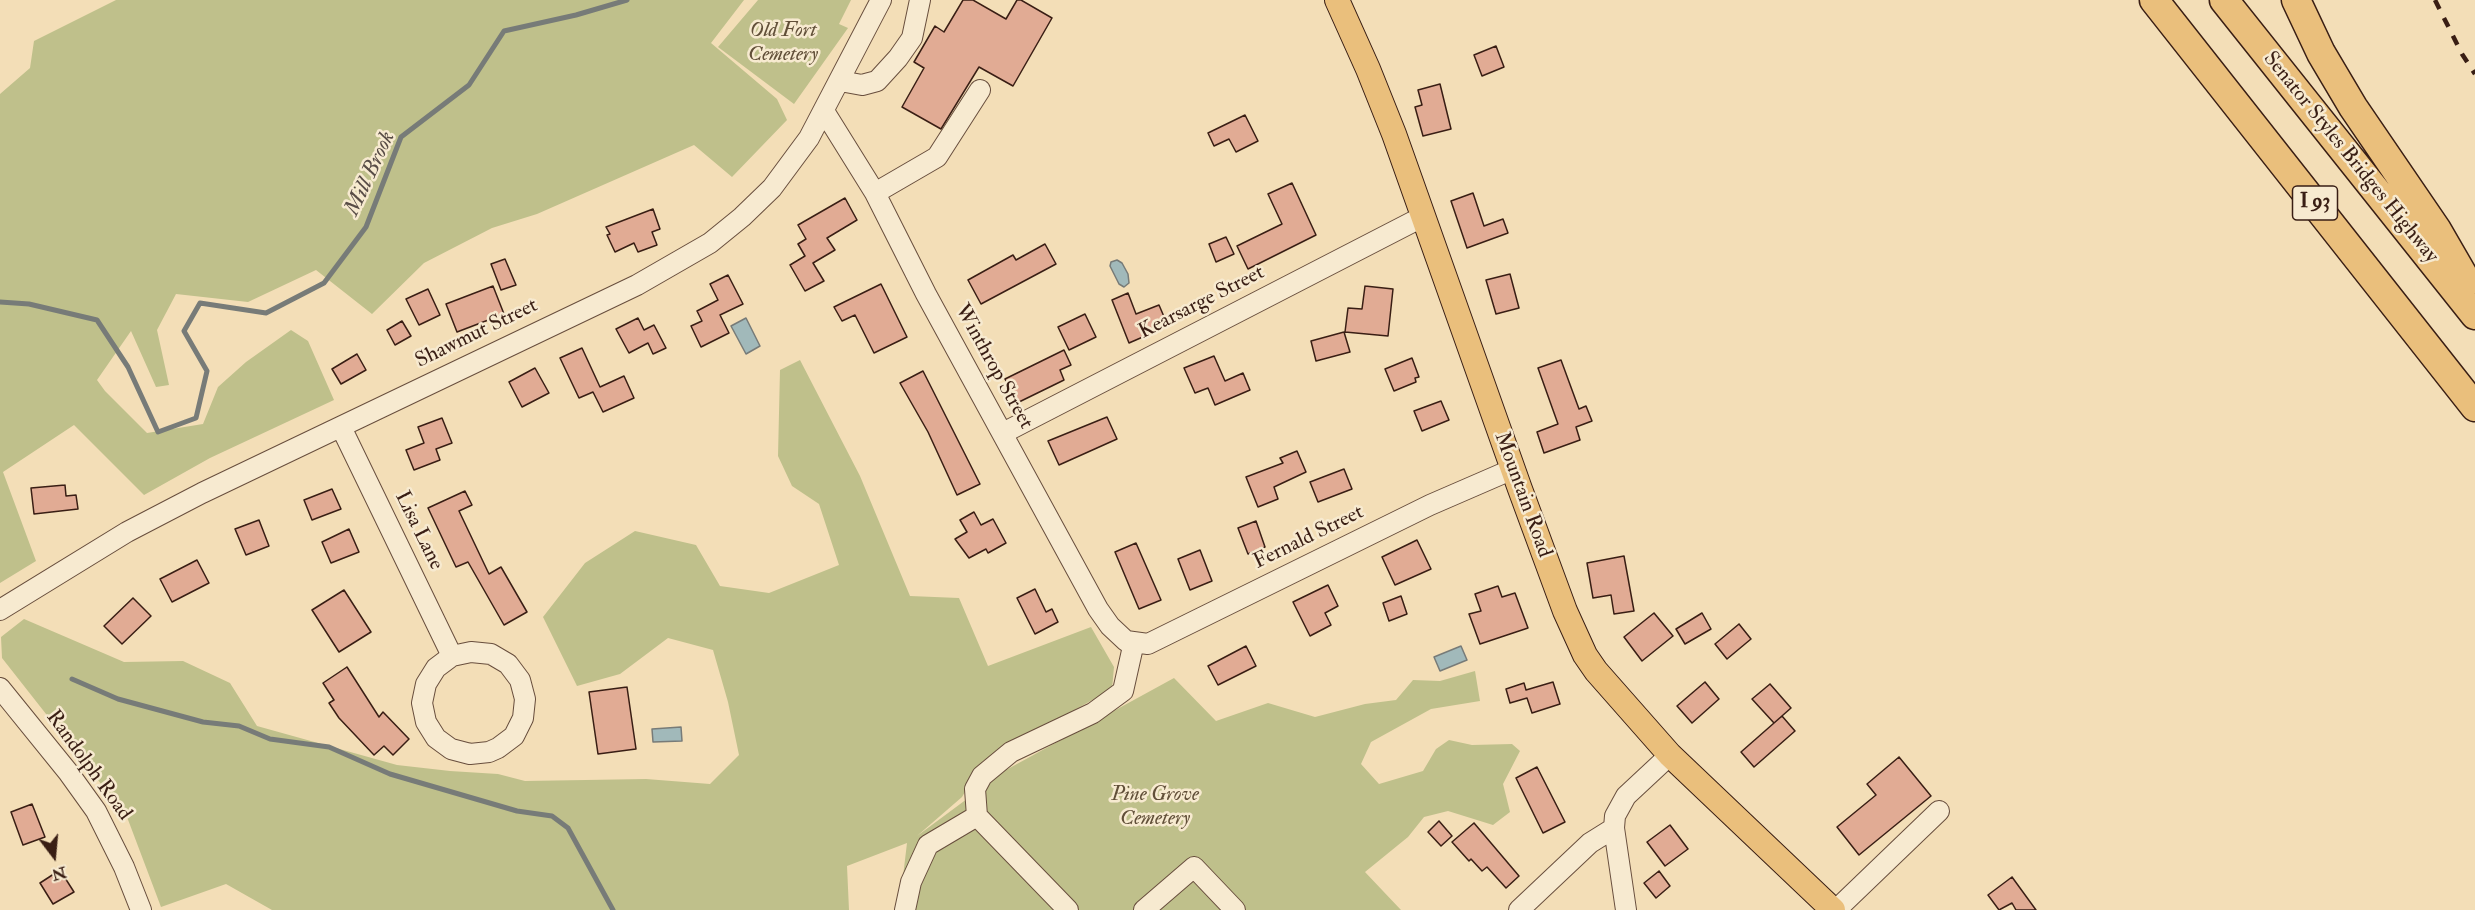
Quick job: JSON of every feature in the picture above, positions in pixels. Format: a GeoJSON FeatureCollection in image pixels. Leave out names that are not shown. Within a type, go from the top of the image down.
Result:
{"type":"FeatureCollection","features":[{"type":"Feature","properties":{"kind":"highway"},"geometry":{"type":"LineString","coordinates":[[2136,0],[2338,232]]}},
{"type":"Feature","properties":{"kind":"highway","name":"I 93"},"geometry":{"type":"LineString","coordinates":[[2154,0],[2475,406]]}},
{"type":"Feature","properties":{"kind":"highway","name":"Senator Styles Bridges Highway"},"geometry":{"type":"LineString","coordinates":[[2224,0],[2475,315]]}},
{"type":"Feature","properties":{"kind":"highway"},"geometry":{"type":"LineString","coordinates":[[2296,0],[2321,53],[2353,107],[2437,230],[2475,297]]}},
{"type":"Feature","properties":{"kind":"main road","name":"Mountain Road"},"geometry":{"type":"LineString","coordinates":[[1337,0],[1368,69],[1424,216],[1565,611],[1585,654],[1596,671],[1670,754],[1835,910]]}},
{"type":"Feature","properties":{"kind":"street","name":"Shawmut Street"},"geometry":{"type":"LineString","coordinates":[[0,610],[127,532],[201,493],[637,285],[710,243],[772,188],[810,138],[881,0]]}},
{"type":"Feature","properties":{"kind":"street"},"geometry":{"type":"LineString","coordinates":[[840,81],[862,85],[877,81],[912,38],[920,0]]}},
{"type":"Feature","properties":{"kind":"street"},"geometry":{"type":"LineString","coordinates":[[875,193],[937,157],[980,90]]}},
{"type":"Feature","properties":{"kind":"street","name":"Winthrop Street"},"geometry":{"type":"LineString","coordinates":[[824,111],[875,193],[926,294],[1098,609],[1110,626],[1130,642]]}},
{"type":"Feature","properties":{"kind":"street","name":"Kearsarge Street"},"geometry":{"type":"LineString","coordinates":[[1003,433],[1424,216]]}},
{"type":"Feature","properties":{"kind":"street","name":"Lisa Lane"},"geometry":{"type":"LineString","coordinates":[[341,427],[452,656]]}},
{"type":"Feature","properties":{"kind":"street","name":"Fernald Street"},"geometry":{"type":"LineString","coordinates":[[1130,642],[1148,644],[1430,505],[1513,469]]}},
{"type":"Feature","properties":{"kind":"street"},"geometry":{"type":"LineString","coordinates":[[1068,910],[977,816],[975,789],[982,776],[1011,752],[1093,713],[1123,691],[1130,642]]}},
{"type":"Feature","properties":{"kind":"street"},"geometry":{"type":"LineString","coordinates":[[471,652],[490,654],[508,664],[520,680],[525,699],[523,718],[514,736],[498,748],[480,754],[460,753],[443,744],[430,730],[423,712],[426,684],[436,668],[452,656],[471,652]]}},
{"type":"Feature","properties":{"kind":"street","name":"Randolph Road"},"geometry":{"type":"LineString","coordinates":[[0,688],[68,772],[96,811],[115,847],[141,910]]}},
{"type":"Feature","properties":{"kind":"street"},"geometry":{"type":"LineString","coordinates":[[1626,910],[1614,828],[1615,816],[1626,796],[1670,754]]}},
{"type":"Feature","properties":{"kind":"street"},"geometry":{"type":"LineString","coordinates":[[1835,910],[1939,811]]}},
{"type":"Feature","properties":{"kind":"street"},"geometry":{"type":"LineString","coordinates":[[905,910],[911,882],[928,845],[977,816]]}},
{"type":"Feature","properties":{"kind":"street"},"geometry":{"type":"LineString","coordinates":[[1519,910],[1590,843],[1614,828]]}},
{"type":"Feature","properties":{"kind":"street"},"geometry":{"type":"LineString","coordinates":[[1144,910],[1194,867],[1235,910]]}},
{"type":"Feature","properties":{"kind":"green space"},"geometry":{"type":"Polygon","coordinates":[[[116,0],[744,0],[711,43],[777,99],[787,120],[732,177],[694,145],[537,214],[492,228],[424,263],[372,314],[316,270],[248,302],[176,294],[157,330],[169,385],[156,387],[131,331],[97,380],[147,433],[203,424],[218,387],[246,362],[291,330],[308,341],[334,400],[210,458],[144,495],[74,425],[3,472],[36,561],[0,583],[0,94],[30,68],[34,41],[116,0]]]}},
{"type":"Feature","properties":{"kind":"green space","name":"Old Fort Cemetery"},"geometry":{"type":"Polygon","coordinates":[[[758,0],[851,0],[839,24],[848,28],[794,104],[718,47],[758,0]]]}},
{"type":"Feature","properties":{"kind":"green space","name":"Pine Grove Cemetery"},"geometry":{"type":"Polygon","coordinates":[[[800,360],[860,476],[910,596],[959,598],[988,666],[1091,627],[1114,667],[1112,689],[983,761],[962,797],[917,836],[1006,770],[1174,678],[1216,721],[1268,703],[1315,717],[1365,704],[1396,700],[1413,680],[1440,681],[1475,671],[1480,701],[1431,709],[1371,742],[1361,764],[1379,784],[1423,771],[1436,749],[1449,740],[1472,745],[1512,744],[1520,751],[1503,784],[1510,812],[1493,825],[1448,811],[1424,817],[1408,837],[1365,872],[1401,910],[899,910],[907,843],[847,866],[849,910],[272,910],[226,884],[161,907],[127,817],[2,658],[1,637],[24,619],[124,662],[183,661],[230,683],[257,726],[397,765],[498,774],[525,781],[646,779],[710,784],[739,755],[728,702],[713,650],[668,638],[620,674],[577,686],[543,617],[585,563],[635,531],[696,545],[720,586],[769,593],[839,565],[819,504],[792,486],[778,456],[780,370],[800,360]]]}},
{"type":"Feature","properties":{"kind":"water"},"geometry":{"type":"Polygon","coordinates":[[[1117,260],[1122,263],[1128,274],[1129,283],[1124,287],[1119,284],[1110,266],[1111,262],[1117,260]]]}},
{"type":"Feature","properties":{"kind":"water"},"geometry":{"type":"Polygon","coordinates":[[[746,318],[760,346],[746,354],[731,326],[746,318]]]}},
{"type":"Feature","properties":{"kind":"water"},"geometry":{"type":"Polygon","coordinates":[[[1461,646],[1467,660],[1440,671],[1434,657],[1461,646]]]}},
{"type":"Feature","properties":{"kind":"water"},"geometry":{"type":"Polygon","coordinates":[[[681,727],[682,741],[653,742],[652,729],[681,727]]]}},
{"type":"Feature","properties":{"kind":"building"},"geometry":{"type":"Polygon","coordinates":[[[963,0],[973,0],[1006,19],[1017,0],[1021,0],[1052,18],[1013,86],[979,67],[941,129],[902,107],[924,68],[914,62],[935,26],[944,32],[963,0]]]}},
{"type":"Feature","properties":{"kind":"building"},"geometry":{"type":"Polygon","coordinates":[[[1496,46],[1504,67],[1482,76],[1474,55],[1496,46]]]}},
{"type":"Feature","properties":{"kind":"building"},"geometry":{"type":"Polygon","coordinates":[[[1440,84],[1451,129],[1423,136],[1415,107],[1422,105],[1418,90],[1440,84]]]}},
{"type":"Feature","properties":{"kind":"building"},"geometry":{"type":"Polygon","coordinates":[[[1245,115],[1258,141],[1236,152],[1229,139],[1214,146],[1208,133],[1245,115]]]}},
{"type":"Feature","properties":{"kind":"building"},"geometry":{"type":"Polygon","coordinates":[[[1292,183],[1316,235],[1248,269],[1237,246],[1282,224],[1268,194],[1292,183]]]}},
{"type":"Feature","properties":{"kind":"building"},"geometry":{"type":"Polygon","coordinates":[[[1473,193],[1484,226],[1503,219],[1508,233],[1467,248],[1451,201],[1473,193]]]}},
{"type":"Feature","properties":{"kind":"building"},"geometry":{"type":"Polygon","coordinates":[[[845,198],[857,220],[827,238],[835,250],[813,263],[824,281],[805,291],[790,265],[805,256],[798,244],[806,239],[798,225],[845,198]]]}},
{"type":"Feature","properties":{"kind":"building"},"geometry":{"type":"Polygon","coordinates":[[[653,209],[660,229],[652,232],[657,245],[638,252],[634,243],[615,252],[606,227],[653,209]]]}},
{"type":"Feature","properties":{"kind":"building"},"geometry":{"type":"Polygon","coordinates":[[[1226,237],[1234,254],[1216,262],[1209,244],[1226,237]]]}},
{"type":"Feature","properties":{"kind":"building"},"geometry":{"type":"Polygon","coordinates":[[[1045,244],[1056,264],[981,304],[968,280],[1013,255],[1016,260],[1045,244]]]}},
{"type":"Feature","properties":{"kind":"building"},"geometry":{"type":"Polygon","coordinates":[[[505,259],[516,285],[501,290],[491,264],[505,259]]]}},
{"type":"Feature","properties":{"kind":"building"},"geometry":{"type":"Polygon","coordinates":[[[1510,274],[1519,308],[1496,314],[1486,280],[1510,274]]]}},
{"type":"Feature","properties":{"kind":"building"},"geometry":{"type":"Polygon","coordinates":[[[728,275],[743,304],[720,315],[729,333],[701,347],[691,326],[702,321],[697,311],[718,300],[710,284],[728,275]]]}},
{"type":"Feature","properties":{"kind":"building"},"geometry":{"type":"Polygon","coordinates":[[[881,284],[907,337],[874,353],[855,315],[842,321],[834,307],[881,284]]]}},
{"type":"Feature","properties":{"kind":"building"},"geometry":{"type":"Polygon","coordinates":[[[493,286],[504,314],[457,332],[446,304],[493,286]]]}},
{"type":"Feature","properties":{"kind":"building"},"geometry":{"type":"Polygon","coordinates":[[[1365,286],[1393,289],[1388,336],[1345,332],[1348,308],[1362,309],[1365,286]]]}},
{"type":"Feature","properties":{"kind":"building"},"geometry":{"type":"Polygon","coordinates":[[[428,289],[440,315],[419,325],[406,299],[428,289]]]}},
{"type":"Feature","properties":{"kind":"building"},"geometry":{"type":"Polygon","coordinates":[[[1128,293],[1136,314],[1159,305],[1168,326],[1129,343],[1112,300],[1128,293]]]}},
{"type":"Feature","properties":{"kind":"building"},"geometry":{"type":"Polygon","coordinates":[[[1085,314],[1096,337],[1069,350],[1058,327],[1085,314]]]}},
{"type":"Feature","properties":{"kind":"building"},"geometry":{"type":"Polygon","coordinates":[[[638,318],[644,330],[654,325],[666,348],[653,354],[648,343],[629,353],[616,329],[638,318]]]}},
{"type":"Feature","properties":{"kind":"building"},"geometry":{"type":"Polygon","coordinates":[[[402,321],[411,336],[395,345],[387,330],[402,321]]]}},
{"type":"Feature","properties":{"kind":"building"},"geometry":{"type":"Polygon","coordinates":[[[1344,332],[1350,352],[1316,361],[1311,341],[1344,332]]]}},
{"type":"Feature","properties":{"kind":"building"},"geometry":{"type":"Polygon","coordinates":[[[582,348],[600,387],[624,376],[634,398],[603,412],[593,392],[579,398],[560,358],[582,348]]]}},
{"type":"Feature","properties":{"kind":"building"},"geometry":{"type":"Polygon","coordinates":[[[1064,350],[1071,365],[1060,370],[1064,380],[1017,403],[1005,379],[1064,350]]]}},
{"type":"Feature","properties":{"kind":"building"},"geometry":{"type":"Polygon","coordinates":[[[357,354],[366,370],[341,384],[332,369],[357,354]]]}},
{"type":"Feature","properties":{"kind":"building"},"geometry":{"type":"Polygon","coordinates":[[[1214,356],[1225,381],[1243,373],[1250,390],[1215,405],[1208,388],[1195,393],[1184,368],[1214,356]]]}},
{"type":"Feature","properties":{"kind":"building"},"geometry":{"type":"Polygon","coordinates":[[[1412,358],[1419,377],[1415,378],[1416,382],[1394,391],[1385,369],[1412,358]]]}},
{"type":"Feature","properties":{"kind":"building"},"geometry":{"type":"Polygon","coordinates":[[[1561,360],[1579,409],[1586,406],[1592,421],[1576,427],[1580,440],[1544,453],[1537,432],[1558,424],[1538,368],[1561,360]]]}},
{"type":"Feature","properties":{"kind":"building"},"geometry":{"type":"Polygon","coordinates":[[[535,368],[549,393],[522,407],[509,382],[535,368]]]}},
{"type":"Feature","properties":{"kind":"building"},"geometry":{"type":"Polygon","coordinates":[[[923,371],[980,484],[957,495],[928,432],[900,383],[923,371]]]}},
{"type":"Feature","properties":{"kind":"building"},"geometry":{"type":"Polygon","coordinates":[[[1441,401],[1449,420],[1422,431],[1414,411],[1441,401]]]}},
{"type":"Feature","properties":{"kind":"building"},"geometry":{"type":"Polygon","coordinates":[[[1107,417],[1117,439],[1059,465],[1048,441],[1107,417]]]}},
{"type":"Feature","properties":{"kind":"building"},"geometry":{"type":"Polygon","coordinates":[[[442,418],[452,443],[436,449],[440,460],[414,470],[406,450],[424,443],[418,427],[442,418]]]}},
{"type":"Feature","properties":{"kind":"building"},"geometry":{"type":"Polygon","coordinates":[[[1297,451],[1306,472],[1274,487],[1278,499],[1258,507],[1246,477],[1283,463],[1280,458],[1297,451]]]}},
{"type":"Feature","properties":{"kind":"building"},"geometry":{"type":"Polygon","coordinates":[[[1344,469],[1352,489],[1318,502],[1310,482],[1344,469]]]}},
{"type":"Feature","properties":{"kind":"building"},"geometry":{"type":"Polygon","coordinates":[[[65,485],[66,496],[76,495],[78,509],[34,514],[31,488],[65,485]]]}},
{"type":"Feature","properties":{"kind":"building"},"geometry":{"type":"Polygon","coordinates":[[[332,489],[341,509],[312,520],[304,500],[332,489]]]}},
{"type":"Feature","properties":{"kind":"building"},"geometry":{"type":"Polygon","coordinates":[[[465,491],[472,505],[459,511],[489,574],[501,567],[527,612],[504,625],[468,562],[456,567],[428,508],[465,491]]]}},
{"type":"Feature","properties":{"kind":"building"},"geometry":{"type":"Polygon","coordinates":[[[974,512],[981,525],[993,519],[1006,543],[988,553],[986,549],[969,558],[955,539],[967,532],[960,520],[974,512]]]}},
{"type":"Feature","properties":{"kind":"building"},"geometry":{"type":"Polygon","coordinates":[[[259,520],[269,546],[246,555],[235,529],[259,520]]]}},
{"type":"Feature","properties":{"kind":"building"},"geometry":{"type":"Polygon","coordinates":[[[1256,521],[1265,547],[1248,554],[1238,528],[1256,521]]]}},
{"type":"Feature","properties":{"kind":"building"},"geometry":{"type":"Polygon","coordinates":[[[349,529],[359,552],[331,563],[322,542],[349,529]]]}},
{"type":"Feature","properties":{"kind":"building"},"geometry":{"type":"Polygon","coordinates":[[[1417,540],[1431,569],[1395,585],[1382,557],[1417,540]]]}},
{"type":"Feature","properties":{"kind":"building"},"geometry":{"type":"Polygon","coordinates":[[[1136,543],[1161,600],[1139,609],[1115,552],[1136,543]]]}},
{"type":"Feature","properties":{"kind":"building"},"geometry":{"type":"Polygon","coordinates":[[[1200,550],[1212,581],[1190,590],[1178,559],[1200,550]]]}},
{"type":"Feature","properties":{"kind":"building"},"geometry":{"type":"Polygon","coordinates":[[[1624,556],[1634,611],[1614,614],[1611,595],[1593,598],[1587,563],[1624,556]]]}},
{"type":"Feature","properties":{"kind":"building"},"geometry":{"type":"Polygon","coordinates":[[[197,560],[209,583],[172,602],[160,579],[197,560]]]}},
{"type":"Feature","properties":{"kind":"building"},"geometry":{"type":"Polygon","coordinates":[[[1328,585],[1338,606],[1325,613],[1331,625],[1310,636],[1293,602],[1328,585]]]}},
{"type":"Feature","properties":{"kind":"building"},"geometry":{"type":"Polygon","coordinates":[[[1498,586],[1502,597],[1515,593],[1528,628],[1480,644],[1469,614],[1481,611],[1475,594],[1498,586]]]}},
{"type":"Feature","properties":{"kind":"building"},"geometry":{"type":"Polygon","coordinates":[[[1035,589],[1046,612],[1052,609],[1058,622],[1035,634],[1017,598],[1035,589]]]}},
{"type":"Feature","properties":{"kind":"building"},"geometry":{"type":"Polygon","coordinates":[[[344,590],[371,632],[339,652],[312,610],[344,590]]]}},
{"type":"Feature","properties":{"kind":"building"},"geometry":{"type":"Polygon","coordinates":[[[1401,596],[1407,614],[1389,621],[1383,603],[1401,596]]]}},
{"type":"Feature","properties":{"kind":"building"},"geometry":{"type":"Polygon","coordinates":[[[133,598],[151,616],[122,644],[104,626],[133,598]]]}},
{"type":"Feature","properties":{"kind":"building"},"geometry":{"type":"Polygon","coordinates":[[[1654,613],[1673,636],[1642,661],[1624,637],[1654,613]]]}},
{"type":"Feature","properties":{"kind":"building"},"geometry":{"type":"Polygon","coordinates":[[[1702,613],[1711,629],[1685,644],[1676,629],[1702,613]]]}},
{"type":"Feature","properties":{"kind":"building"},"geometry":{"type":"Polygon","coordinates":[[[1739,624],[1751,639],[1727,659],[1715,644],[1739,624]]]}},
{"type":"Feature","properties":{"kind":"building"},"geometry":{"type":"Polygon","coordinates":[[[1246,646],[1256,666],[1218,685],[1208,666],[1246,646]]]}},
{"type":"Feature","properties":{"kind":"building"},"geometry":{"type":"Polygon","coordinates":[[[347,667],[379,717],[383,712],[409,739],[393,755],[384,746],[374,755],[339,718],[329,703],[334,700],[323,683],[347,667]]]}},
{"type":"Feature","properties":{"kind":"building"},"geometry":{"type":"Polygon","coordinates":[[[1553,682],[1560,704],[1532,713],[1527,698],[1510,703],[1506,689],[1524,683],[1526,690],[1553,682]]]}},
{"type":"Feature","properties":{"kind":"building"},"geometry":{"type":"Polygon","coordinates":[[[1705,682],[1719,699],[1692,723],[1677,706],[1705,682]]]}},
{"type":"Feature","properties":{"kind":"building"},"geometry":{"type":"Polygon","coordinates":[[[1770,684],[1791,708],[1774,723],[1752,699],[1770,684]]]}},
{"type":"Feature","properties":{"kind":"building"},"geometry":{"type":"Polygon","coordinates":[[[627,687],[636,749],[598,754],[589,692],[627,687]]]}},
{"type":"Feature","properties":{"kind":"building"},"geometry":{"type":"Polygon","coordinates":[[[1782,716],[1795,731],[1754,767],[1741,752],[1782,716]]]}},
{"type":"Feature","properties":{"kind":"building"},"geometry":{"type":"Polygon","coordinates":[[[1899,757],[1931,796],[1859,855],[1837,827],[1876,795],[1867,784],[1899,757]]]}},
{"type":"Feature","properties":{"kind":"building"},"geometry":{"type":"Polygon","coordinates":[[[1537,767],[1565,822],[1543,833],[1516,778],[1537,767]]]}},
{"type":"Feature","properties":{"kind":"building"},"geometry":{"type":"Polygon","coordinates":[[[32,804],[45,837],[23,845],[11,812],[32,804]]]}},
{"type":"Feature","properties":{"kind":"building"},"geometry":{"type":"Polygon","coordinates":[[[1439,821],[1452,836],[1441,846],[1428,832],[1439,821]]]}},
{"type":"Feature","properties":{"kind":"building"},"geometry":{"type":"Polygon","coordinates":[[[1474,823],[1519,876],[1506,888],[1487,867],[1482,871],[1471,859],[1469,861],[1452,842],[1474,823]]]}},
{"type":"Feature","properties":{"kind":"building"},"geometry":{"type":"Polygon","coordinates":[[[1670,825],[1688,849],[1665,866],[1647,842],[1670,825]]]}},
{"type":"Feature","properties":{"kind":"building"},"geometry":{"type":"Polygon","coordinates":[[[60,870],[74,892],[53,904],[40,883],[60,870]]]}},
{"type":"Feature","properties":{"kind":"building"},"geometry":{"type":"Polygon","coordinates":[[[1659,871],[1670,886],[1656,898],[1644,883],[1659,871]]]}},
{"type":"Feature","properties":{"kind":"building"},"geometry":{"type":"Polygon","coordinates":[[[2012,877],[2036,910],[2016,910],[2012,903],[1999,910],[1988,895],[2012,877]]]}},
{"type":"Feature","properties":{"kind":"waterway","name":"Mill Brook"},"geometry":{"type":"LineString","coordinates":[[0,302],[29,304],[97,320],[128,367],[158,432],[196,418],[207,371],[184,331],[200,303],[266,313],[324,283],[366,227],[401,137],[469,85],[504,31],[576,15],[627,0]]}},
{"type":"Feature","properties":{"kind":"waterway"},"geometry":{"type":"LineString","coordinates":[[72,679],[118,699],[203,722],[239,726],[270,739],[329,747],[390,774],[517,811],[552,816],[568,828],[613,910]]}},
{"type":"Feature","properties":{"kind":"railway"},"geometry":{"type":"LineString","coordinates":[[2435,0],[2462,54],[2475,74]]}}]}
